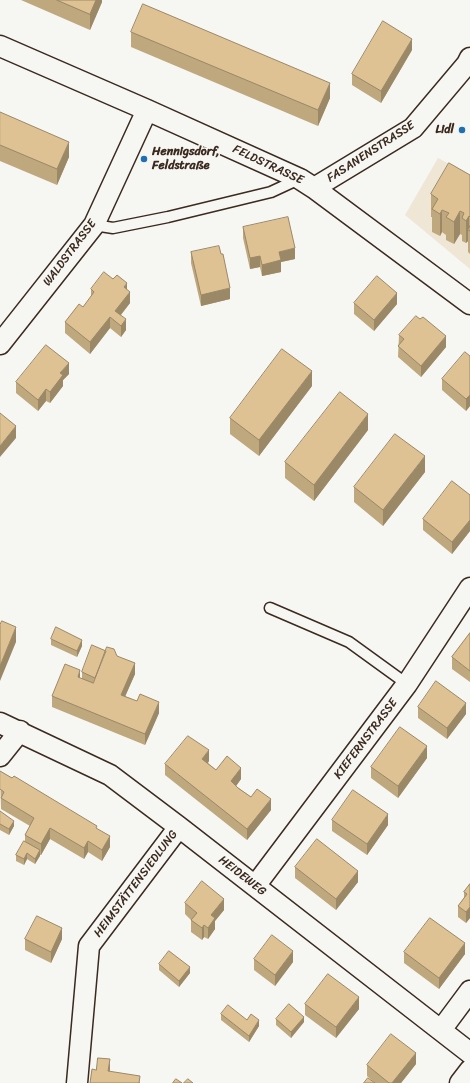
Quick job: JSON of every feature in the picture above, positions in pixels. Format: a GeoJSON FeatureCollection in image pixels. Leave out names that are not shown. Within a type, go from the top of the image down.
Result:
{"type":"FeatureCollection","features":[{"type":"Feature","properties":{"kind":"street","name":"FELDSTRASSE"},"geometry":{"type":"LineString","coordinates":[[0,46],[147,110],[307,183],[470,304]]}},
{"type":"Feature","properties":{"kind":"street","name":"FASANENSTRASSE"},"geometry":{"type":"LineString","coordinates":[[307,183],[413,128],[467,64],[470,58]]}},
{"type":"Feature","properties":{"kind":"street","name":"WALDSTRASSE"},"geometry":{"type":"LineString","coordinates":[[0,344],[94,225],[147,110]]}},
{"type":"Feature","properties":{"kind":"street","name":"KIEFERNSTRASSE"},"geometry":{"type":"LineString","coordinates":[[255,886],[407,684],[470,588]]}},
{"type":"Feature","properties":{"kind":"street","name":"HEIDEWEG"},"geometry":{"type":"LineString","coordinates":[[0,722],[110,775],[470,1053]]}},
{"type":"Feature","properties":{"kind":"street"},"geometry":{"type":"LineString","coordinates":[[0,756],[20,731]]}},
{"type":"Feature","properties":{"kind":"street","name":"HEIMSTÄTTENSIEDLUNG"},"geometry":{"type":"LineString","coordinates":[[77,1083],[89,946],[179,827]]}},
{"type":"Feature","properties":{"kind":"street"},"geometry":{"type":"LineString","coordinates":[[441,1030],[470,991]]}},
{"type":"Feature","properties":{"kind":"street"},"geometry":{"type":"LineString","coordinates":[[460,1083],[470,1070]]}},
{"type":"Feature","properties":{"kind":"lane"},"geometry":{"type":"LineString","coordinates":[[94,225],[113,228],[168,217],[307,183]]}},
{"type":"Feature","properties":{"kind":"lane"},"geometry":{"type":"LineString","coordinates":[[270,608],[349,642],[407,684]]}},
{"type":"Feature","properties":{"kind":"shaded area"},"geometry":{"type":"Polygon","coordinates":[[[438,158],[470,175],[470,269],[405,215],[438,158]]]}},
{"type":"Feature","properties":{"kind":"building"},"geometry":{"type":"Polygon","coordinates":[[[57,0],[96,0],[90,14],[57,0]]]}},
{"type":"Feature","properties":{"kind":"building"},"geometry":{"type":"Polygon","coordinates":[[[143,4],[330,83],[318,110],[131,32],[143,4]]]}},
{"type":"Feature","properties":{"kind":"building"},"geometry":{"type":"Polygon","coordinates":[[[383,21],[412,39],[381,91],[352,74],[383,21]]]}},
{"type":"Feature","properties":{"kind":"building"},"geometry":{"type":"Polygon","coordinates":[[[0,112],[69,142],[57,169],[0,145],[0,112]]]}},
{"type":"Feature","properties":{"kind":"building"},"geometry":{"type":"Polygon","coordinates":[[[449,163],[470,175],[470,217],[469,216],[466,221],[462,218],[464,213],[460,211],[454,222],[446,217],[449,213],[442,210],[440,214],[432,209],[438,199],[431,194],[449,163]]]}},
{"type":"Feature","properties":{"kind":"building"},"geometry":{"type":"Polygon","coordinates":[[[288,217],[295,248],[279,252],[281,260],[262,265],[260,256],[250,258],[243,227],[288,217]]]}},
{"type":"Feature","properties":{"kind":"building"},"geometry":{"type":"Polygon","coordinates":[[[219,246],[221,254],[223,254],[230,288],[201,295],[191,252],[219,246]]]}},
{"type":"Feature","properties":{"kind":"building"},"geometry":{"type":"Polygon","coordinates":[[[104,272],[113,279],[117,275],[127,283],[124,287],[130,292],[115,311],[126,319],[121,326],[110,317],[90,342],[65,322],[79,304],[83,307],[94,292],[91,289],[104,272]]]}},
{"type":"Feature","properties":{"kind":"building"},"geometry":{"type":"Polygon","coordinates":[[[377,276],[397,293],[374,320],[354,303],[377,276]]]}},
{"type":"Feature","properties":{"kind":"building"},"geometry":{"type":"Polygon","coordinates":[[[416,316],[420,319],[423,317],[446,336],[421,366],[398,346],[404,339],[399,335],[416,316]]]}},
{"type":"Feature","properties":{"kind":"building"},"geometry":{"type":"Polygon","coordinates":[[[46,345],[69,363],[60,373],[63,375],[50,392],[46,389],[38,400],[16,382],[46,345]]]}},
{"type":"Feature","properties":{"kind":"building"},"geometry":{"type":"Polygon","coordinates":[[[282,349],[312,371],[259,440],[230,418],[282,349]]]}},
{"type":"Feature","properties":{"kind":"building"},"geometry":{"type":"Polygon","coordinates":[[[465,352],[470,356],[470,395],[466,399],[442,379],[465,352]]]}},
{"type":"Feature","properties":{"kind":"building"},"geometry":{"type":"Polygon","coordinates":[[[340,392],[368,414],[314,485],[285,462],[340,392]]]}},
{"type":"Feature","properties":{"kind":"building"},"geometry":{"type":"Polygon","coordinates":[[[0,413],[16,426],[0,446],[0,413]]]}},
{"type":"Feature","properties":{"kind":"building"},"geometry":{"type":"Polygon","coordinates":[[[395,434],[425,456],[383,510],[354,487],[395,434]]]}},
{"type":"Feature","properties":{"kind":"building"},"geometry":{"type":"Polygon","coordinates":[[[452,481],[470,495],[470,520],[452,542],[423,519],[452,481]]]}},
{"type":"Feature","properties":{"kind":"building"},"geometry":{"type":"Polygon","coordinates":[[[2,621],[16,627],[0,666],[0,625],[2,621]]]}},
{"type":"Feature","properties":{"kind":"building"},"geometry":{"type":"Polygon","coordinates":[[[56,627],[82,640],[77,651],[51,639],[56,627]]]}},
{"type":"Feature","properties":{"kind":"building"},"geometry":{"type":"Polygon","coordinates":[[[470,633],[470,671],[452,657],[470,633]]]}},
{"type":"Feature","properties":{"kind":"building"},"geometry":{"type":"Polygon","coordinates":[[[92,645],[106,651],[95,678],[82,672],[92,645]]]}},
{"type":"Feature","properties":{"kind":"building"},"geometry":{"type":"Polygon","coordinates":[[[107,647],[114,649],[117,656],[135,663],[121,695],[137,701],[140,694],[159,702],[145,734],[52,696],[65,664],[80,670],[78,677],[93,683],[107,647]]]}},
{"type":"Feature","properties":{"kind":"building"},"geometry":{"type":"Polygon","coordinates":[[[436,681],[466,703],[447,728],[418,707],[436,681]]]}},
{"type":"Feature","properties":{"kind":"building"},"geometry":{"type":"Polygon","coordinates":[[[400,727],[427,746],[398,786],[371,767],[400,727]]]}},
{"type":"Feature","properties":{"kind":"building"},"geometry":{"type":"Polygon","coordinates":[[[188,736],[209,750],[202,759],[216,770],[227,756],[241,768],[231,781],[238,788],[251,797],[257,789],[271,799],[247,829],[165,764],[188,736]]]}},
{"type":"Feature","properties":{"kind":"building"},"geometry":{"type":"Polygon","coordinates":[[[0,771],[12,778],[14,776],[97,826],[96,828],[110,836],[102,850],[88,841],[84,848],[50,828],[41,844],[25,835],[34,818],[1,798],[4,792],[0,789],[0,771]]]}},
{"type":"Feature","properties":{"kind":"building"},"geometry":{"type":"Polygon","coordinates":[[[353,790],[388,814],[367,844],[332,820],[353,790]]]}},
{"type":"Feature","properties":{"kind":"building"},"geometry":{"type":"Polygon","coordinates":[[[0,811],[14,821],[9,829],[0,824],[0,811]]]}},
{"type":"Feature","properties":{"kind":"building"},"geometry":{"type":"Polygon","coordinates":[[[317,839],[358,871],[336,899],[295,867],[317,839]]]}},
{"type":"Feature","properties":{"kind":"building"},"geometry":{"type":"Polygon","coordinates":[[[24,841],[40,850],[35,859],[27,853],[24,859],[16,855],[24,841]]]}},
{"type":"Feature","properties":{"kind":"building"},"geometry":{"type":"Polygon","coordinates":[[[202,881],[224,899],[211,915],[215,918],[208,928],[204,925],[202,928],[191,920],[197,913],[185,903],[202,881]]]}},
{"type":"Feature","properties":{"kind":"building"},"geometry":{"type":"Polygon","coordinates":[[[470,884],[470,907],[466,912],[458,906],[467,894],[464,892],[470,884]]]}},
{"type":"Feature","properties":{"kind":"building"},"geometry":{"type":"Polygon","coordinates":[[[37,916],[62,928],[51,952],[25,939],[37,916]]]}},
{"type":"Feature","properties":{"kind":"building"},"geometry":{"type":"Polygon","coordinates":[[[430,918],[465,943],[439,978],[404,952],[430,918]]]}},
{"type":"Feature","properties":{"kind":"building"},"geometry":{"type":"Polygon","coordinates":[[[272,935],[293,951],[275,975],[254,959],[272,935]]]}},
{"type":"Feature","properties":{"kind":"building"},"geometry":{"type":"Polygon","coordinates":[[[169,951],[190,967],[179,981],[159,964],[169,951]]]}},
{"type":"Feature","properties":{"kind":"building"},"geometry":{"type":"Polygon","coordinates":[[[328,974],[359,997],[336,1027],[305,1004],[328,974]]]}},
{"type":"Feature","properties":{"kind":"building"},"geometry":{"type":"Polygon","coordinates":[[[289,1004],[304,1017],[291,1032],[276,1019],[289,1004]]]}},
{"type":"Feature","properties":{"kind":"building"},"geometry":{"type":"Polygon","coordinates":[[[228,1005],[247,1020],[251,1014],[259,1020],[249,1036],[221,1014],[228,1005]]]}},
{"type":"Feature","properties":{"kind":"building"},"geometry":{"type":"Polygon","coordinates":[[[391,1034],[416,1053],[392,1083],[389,1083],[367,1065],[391,1034]]]}},
{"type":"Feature","properties":{"kind":"building"},"geometry":{"type":"Polygon","coordinates":[[[98,1058],[110,1059],[108,1071],[140,1076],[139,1083],[90,1083],[92,1069],[96,1070],[98,1058]]]}},
{"type":"Feature","properties":{"kind":"building"},"geometry":{"type":"Polygon","coordinates":[[[368,1078],[375,1083],[364,1083],[368,1078]]]}},
{"type":"Feature","properties":{"kind":"building"},"geometry":{"type":"Polygon","coordinates":[[[176,1079],[182,1083],[173,1083],[176,1079]]]}},
{"type":"Feature","properties":{"kind":"building"},"geometry":{"type":"Polygon","coordinates":[[[188,1079],[193,1083],[184,1083],[188,1079]]]}},
{"type":"Feature","properties":{"kind":"place","name":"Lidl"},"geometry":{"type":"Point","coordinates":[462,130]}},
{"type":"Feature","properties":{"kind":"place","name":"Hennigsdorf, Feldstraße"},"geometry":{"type":"Point","coordinates":[144,159]}}]}
